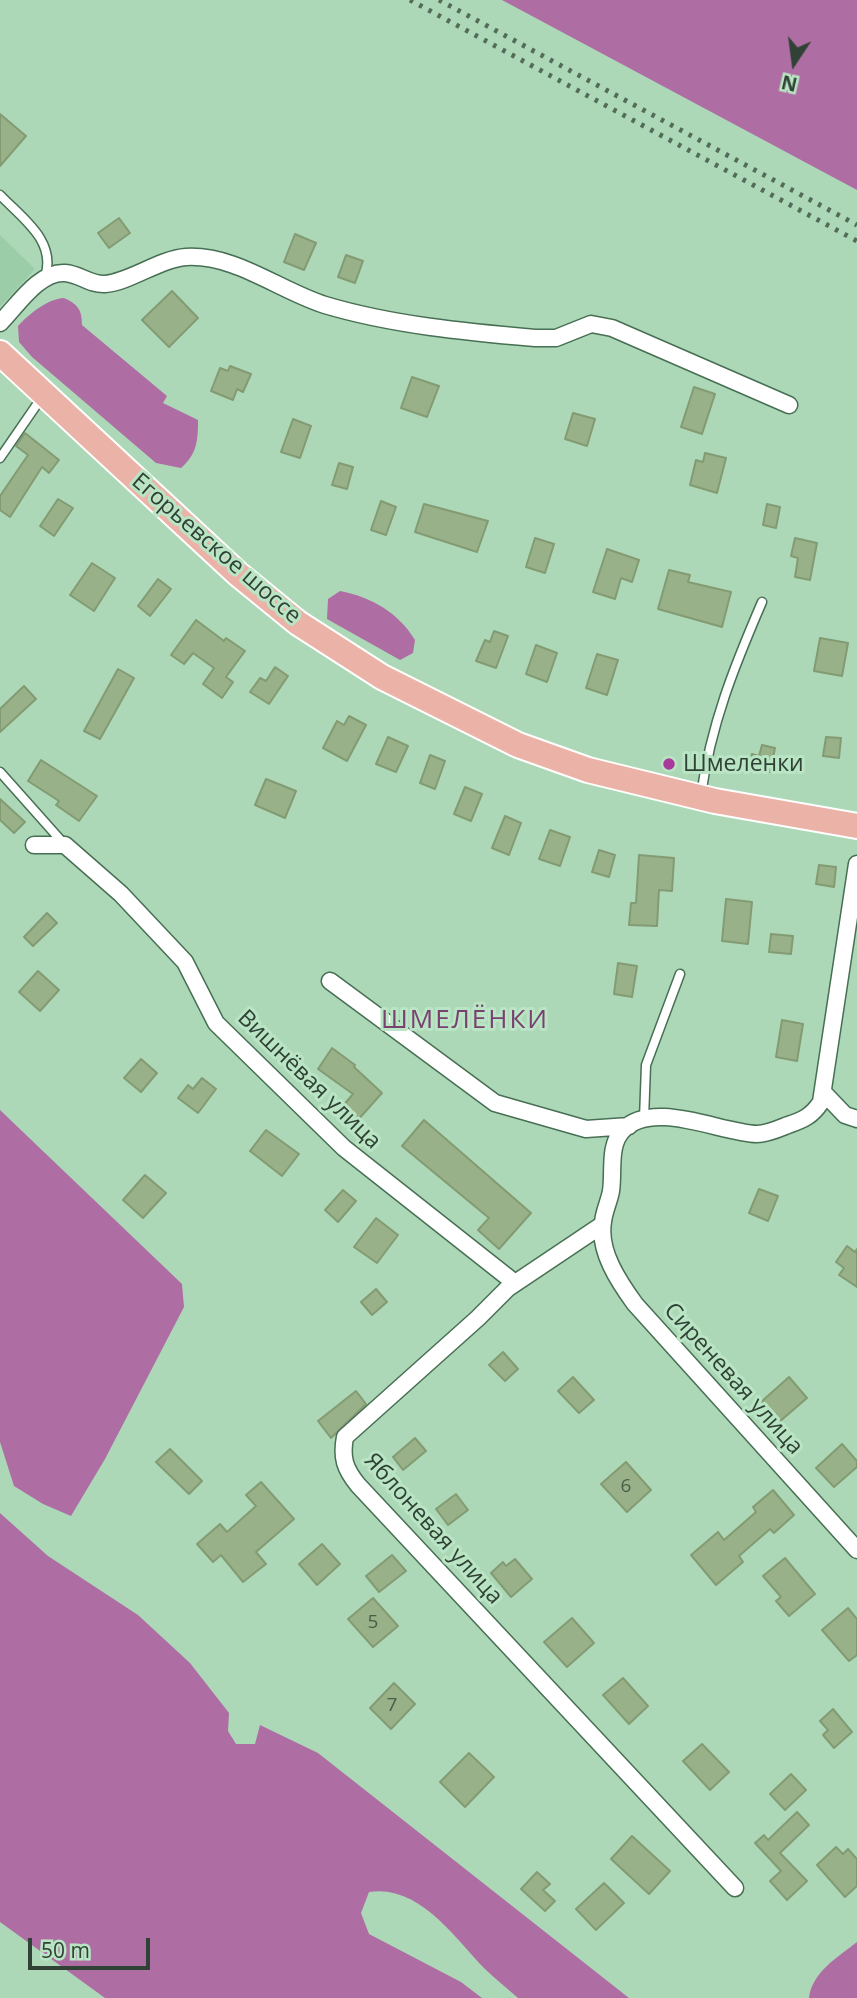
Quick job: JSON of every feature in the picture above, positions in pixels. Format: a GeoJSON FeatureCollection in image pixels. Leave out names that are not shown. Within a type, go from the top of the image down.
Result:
{"type":"FeatureCollection","features":[{"type":"Feature","properties":{"kind":"main road","name":"Егорьевское шоссе"},"geometry":{"type":"LineString","coordinates":[[0,353],[237,574],[298,623],[382,677],[518,745],[588,770],[700,798],[857,826]]}},
{"type":"Feature","properties":{"kind":"street"},"geometry":{"type":"LineString","coordinates":[[0,323],[45,277],[65,273],[90,283],[108,284],[184,257],[210,260],[239,268],[324,304],[436,326],[556,338],[591,324],[612,328],[789,405]]}},
{"type":"Feature","properties":{"kind":"street"},"geometry":{"type":"LineString","coordinates":[[34,845],[65,845]]}},
{"type":"Feature","properties":{"kind":"street","name":"Вишнёвая улица"},"geometry":{"type":"LineString","coordinates":[[65,845],[121,894],[185,962],[216,1023],[344,1148],[515,1283]]}},
{"type":"Feature","properties":{"kind":"street"},"geometry":{"type":"LineString","coordinates":[[330,981],[495,1102],[586,1129],[686,1119],[758,1134],[813,1115],[821,1102],[857,864]]}},
{"type":"Feature","properties":{"kind":"street"},"geometry":{"type":"LineString","coordinates":[[823,1092],[845,1115],[857,1119]]}},
{"type":"Feature","properties":{"kind":"street"},"geometry":{"type":"LineString","coordinates":[[602,1225],[611,1190],[611,1170],[616,1145],[622,1130],[636,1122]]}},
{"type":"Feature","properties":{"kind":"street","name":"Яблоневая улица"},"geometry":{"type":"LineString","coordinates":[[602,1225],[515,1283],[345,1437],[342,1454],[346,1470],[735,1888]]}},
{"type":"Feature","properties":{"kind":"street","name":"Сиреневая улица"},"geometry":{"type":"LineString","coordinates":[[602,1225],[607,1254],[617,1280],[635,1304],[857,1550]]}},
{"type":"Feature","properties":{"kind":"lane"},"geometry":{"type":"LineString","coordinates":[[0,195],[46,243],[49,264],[45,277]]}},
{"type":"Feature","properties":{"kind":"lane"},"geometry":{"type":"LineString","coordinates":[[0,458],[44,394]]}},
{"type":"Feature","properties":{"kind":"lane"},"geometry":{"type":"LineString","coordinates":[[700,798],[708,746],[724,695],[762,602]]}},
{"type":"Feature","properties":{"kind":"lane"},"geometry":{"type":"LineString","coordinates":[[0,772],[65,845]]}},
{"type":"Feature","properties":{"kind":"lane"},"geometry":{"type":"LineString","coordinates":[[636,1122],[646,1065],[680,974]]}},
{"type":"Feature","properties":{"kind":"shaded area"},"geometry":{"type":"Polygon","coordinates":[[[502,0],[857,0],[857,190],[502,0]]]}},
{"type":"Feature","properties":{"kind":"shaded area"},"geometry":{"type":"Polygon","coordinates":[[[0,235],[35,269],[0,307],[0,235]]]}},
{"type":"Feature","properties":{"kind":"shaded area"},"geometry":{"type":"Polygon","coordinates":[[[64,298],[78,308],[82,325],[167,396],[163,403],[198,420],[196,447],[181,468],[156,463],[32,357],[19,342],[18,326],[22,321],[45,304],[64,298]]]}},
{"type":"Feature","properties":{"kind":"shaded area"},"geometry":{"type":"Polygon","coordinates":[[[340,591],[362,597],[392,614],[415,640],[413,653],[400,660],[327,619],[328,599],[340,591]]]}},
{"type":"Feature","properties":{"kind":"shaded area"},"geometry":{"type":"Polygon","coordinates":[[[0,1110],[182,1284],[184,1307],[105,1459],[71,1516],[43,1504],[14,1486],[0,1442],[0,1110]]]}},
{"type":"Feature","properties":{"kind":"shaded area"},"geometry":{"type":"Polygon","coordinates":[[[0,1513],[48,1556],[138,1615],[190,1663],[229,1713],[228,1731],[236,1744],[255,1744],[260,1725],[318,1753],[629,1998],[518,1998],[485,1969],[434,1916],[404,1896],[387,1892],[369,1892],[361,1913],[369,1934],[461,1982],[482,1998],[105,1998],[0,1922],[0,1513]]]}},
{"type":"Feature","properties":{"kind":"shaded area"},"geometry":{"type":"Polygon","coordinates":[[[857,1942],[857,1998],[809,1998],[820,1973],[857,1942]]]}},
{"type":"Feature","properties":{"kind":"building"},"geometry":{"type":"Polygon","coordinates":[[[0,114],[26,136],[0,166],[0,114]]]}},
{"type":"Feature","properties":{"kind":"building"},"geometry":{"type":"Polygon","coordinates":[[[119,218],[130,233],[109,248],[98,233],[119,218]]]}},
{"type":"Feature","properties":{"kind":"building"},"geometry":{"type":"Polygon","coordinates":[[[295,234],[316,243],[304,270],[284,262],[295,234]]]}},
{"type":"Feature","properties":{"kind":"building"},"geometry":{"type":"Polygon","coordinates":[[[346,255],[363,261],[355,283],[338,277],[346,255]]]}},
{"type":"Feature","properties":{"kind":"building"},"geometry":{"type":"Polygon","coordinates":[[[172,291],[198,318],[169,347],[142,320],[172,291]]]}},
{"type":"Feature","properties":{"kind":"building"},"geometry":{"type":"Polygon","coordinates":[[[230,366],[251,374],[243,392],[237,389],[233,400],[211,391],[220,368],[228,371],[230,366]]]}},
{"type":"Feature","properties":{"kind":"building"},"geometry":{"type":"Polygon","coordinates":[[[412,377],[439,386],[427,417],[401,408],[412,377]]]}},
{"type":"Feature","properties":{"kind":"building"},"geometry":{"type":"Polygon","coordinates":[[[694,387],[715,394],[702,434],[681,427],[694,387]]]}},
{"type":"Feature","properties":{"kind":"building"},"geometry":{"type":"Polygon","coordinates":[[[573,413],[595,419],[587,446],[565,439],[573,413]]]}},
{"type":"Feature","properties":{"kind":"building"},"geometry":{"type":"Polygon","coordinates":[[[293,419],[311,426],[300,458],[281,452],[293,419]]]}},
{"type":"Feature","properties":{"kind":"building"},"geometry":{"type":"Polygon","coordinates":[[[25,433],[59,460],[49,473],[42,467],[10,517],[0,510],[0,496],[28,455],[16,446],[25,433]]]}},
{"type":"Feature","properties":{"kind":"building"},"geometry":{"type":"Polygon","coordinates":[[[705,453],[726,458],[717,493],[690,485],[696,460],[703,462],[705,453]]]}},
{"type":"Feature","properties":{"kind":"building"},"geometry":{"type":"Polygon","coordinates":[[[339,463],[353,467],[347,489],[332,485],[339,463]]]}},
{"type":"Feature","properties":{"kind":"building"},"geometry":{"type":"Polygon","coordinates":[[[58,499],[73,508],[54,536],[40,526],[58,499]]]}},
{"type":"Feature","properties":{"kind":"building"},"geometry":{"type":"Polygon","coordinates":[[[381,501],[396,507],[386,535],[371,530],[381,501]]]}},
{"type":"Feature","properties":{"kind":"building"},"geometry":{"type":"Polygon","coordinates":[[[424,504],[488,521],[477,552],[415,532],[424,504]]]}},
{"type":"Feature","properties":{"kind":"building"},"geometry":{"type":"Polygon","coordinates":[[[767,504],[780,507],[776,528],[763,525],[767,504]]]}},
{"type":"Feature","properties":{"kind":"building"},"geometry":{"type":"Polygon","coordinates":[[[535,538],[554,544],[545,573],[526,567],[535,538]]]}},
{"type":"Feature","properties":{"kind":"building"},"geometry":{"type":"Polygon","coordinates":[[[795,538],[817,543],[810,580],[795,577],[798,558],[791,556],[795,538]]]}},
{"type":"Feature","properties":{"kind":"building"},"geometry":{"type":"Polygon","coordinates":[[[607,549],[639,560],[632,582],[621,578],[615,599],[593,592],[607,549]]]}},
{"type":"Feature","properties":{"kind":"building"},"geometry":{"type":"Polygon","coordinates":[[[92,563],[115,578],[94,611],[70,595],[92,563]]]}},
{"type":"Feature","properties":{"kind":"building"},"geometry":{"type":"Polygon","coordinates":[[[669,570],[690,575],[688,582],[731,592],[722,627],[658,609],[669,570]]]}},
{"type":"Feature","properties":{"kind":"building"},"geometry":{"type":"Polygon","coordinates":[[[158,579],[171,589],[150,616],[138,606],[158,579]]]}},
{"type":"Feature","properties":{"kind":"building"},"geometry":{"type":"Polygon","coordinates":[[[196,620],[224,641],[226,638],[245,651],[226,677],[233,682],[222,698],[203,684],[214,668],[193,653],[184,664],[171,655],[196,620]]]}},
{"type":"Feature","properties":{"kind":"building"},"geometry":{"type":"Polygon","coordinates":[[[494,631],[508,636],[496,668],[476,661],[485,640],[490,642],[494,631]]]}},
{"type":"Feature","properties":{"kind":"building"},"geometry":{"type":"Polygon","coordinates":[[[820,638],[848,643],[842,676],[814,671],[820,638]]]}},
{"type":"Feature","properties":{"kind":"building"},"geometry":{"type":"Polygon","coordinates":[[[536,645],[557,653],[547,682],[526,674],[536,645]]]}},
{"type":"Feature","properties":{"kind":"building"},"geometry":{"type":"Polygon","coordinates":[[[597,654],[618,660],[607,695],[586,688],[597,654]]]}},
{"type":"Feature","properties":{"kind":"building"},"geometry":{"type":"Polygon","coordinates":[[[275,667],[288,676],[269,704],[250,692],[260,678],[266,681],[275,667]]]}},
{"type":"Feature","properties":{"kind":"building"},"geometry":{"type":"Polygon","coordinates":[[[118,669],[134,678],[100,739],[84,731],[118,669]]]}},
{"type":"Feature","properties":{"kind":"building"},"geometry":{"type":"Polygon","coordinates":[[[24,686],[36,699],[0,732],[0,709],[24,686]]]}},
{"type":"Feature","properties":{"kind":"building"},"geometry":{"type":"Polygon","coordinates":[[[349,716],[366,725],[347,761],[323,748],[337,721],[344,725],[349,716]]]}},
{"type":"Feature","properties":{"kind":"building"},"geometry":{"type":"Polygon","coordinates":[[[388,737],[408,746],[396,772],[376,764],[388,737]]]}},
{"type":"Feature","properties":{"kind":"building"},"geometry":{"type":"Polygon","coordinates":[[[826,737],[841,738],[839,758],[823,756],[826,737]]]}},
{"type":"Feature","properties":{"kind":"building"},"geometry":{"type":"Polygon","coordinates":[[[762,745],[775,748],[770,772],[749,767],[752,754],[759,756],[762,745]]]}},
{"type":"Feature","properties":{"kind":"building"},"geometry":{"type":"Polygon","coordinates":[[[430,755],[445,761],[435,789],[420,783],[430,755]]]}},
{"type":"Feature","properties":{"kind":"building"},"geometry":{"type":"Polygon","coordinates":[[[41,760],[97,796],[79,821],[56,805],[59,801],[28,781],[41,760]]]}},
{"type":"Feature","properties":{"kind":"building"},"geometry":{"type":"Polygon","coordinates":[[[266,779],[296,791],[285,818],[255,805],[266,779]]]}},
{"type":"Feature","properties":{"kind":"building"},"geometry":{"type":"Polygon","coordinates":[[[465,787],[482,794],[471,821],[454,814],[465,787]]]}},
{"type":"Feature","properties":{"kind":"building"},"geometry":{"type":"Polygon","coordinates":[[[0,799],[25,822],[14,833],[0,820],[0,799]]]}},
{"type":"Feature","properties":{"kind":"building"},"geometry":{"type":"Polygon","coordinates":[[[505,816],[521,823],[509,855],[492,848],[505,816]]]}},
{"type":"Feature","properties":{"kind":"building"},"geometry":{"type":"Polygon","coordinates":[[[550,830],[570,837],[560,866],[539,859],[550,830]]]}},
{"type":"Feature","properties":{"kind":"building"},"geometry":{"type":"Polygon","coordinates":[[[599,850],[615,855],[609,877],[592,872],[599,850]]]}},
{"type":"Feature","properties":{"kind":"building"},"geometry":{"type":"Polygon","coordinates":[[[639,855],[674,858],[672,891],[659,890],[657,926],[629,925],[631,903],[636,903],[639,855]]]}},
{"type":"Feature","properties":{"kind":"building"},"geometry":{"type":"Polygon","coordinates":[[[819,865],[836,867],[834,887],[816,884],[819,865]]]}},
{"type":"Feature","properties":{"kind":"building"},"geometry":{"type":"Polygon","coordinates":[[[726,899],[752,902],[748,944],[722,941],[726,899]]]}},
{"type":"Feature","properties":{"kind":"building"},"geometry":{"type":"Polygon","coordinates":[[[47,913],[57,923],[33,946],[24,937],[47,913]]]}},
{"type":"Feature","properties":{"kind":"building"},"geometry":{"type":"Polygon","coordinates":[[[771,934],[793,936],[791,954],[769,952],[771,934]]]}},
{"type":"Feature","properties":{"kind":"building"},"geometry":{"type":"Polygon","coordinates":[[[618,963],[637,966],[632,997],[614,994],[618,963]]]}},
{"type":"Feature","properties":{"kind":"building"},"geometry":{"type":"Polygon","coordinates":[[[38,971],[59,990],[40,1011],[19,992],[38,971]]]}},
{"type":"Feature","properties":{"kind":"building"},"geometry":{"type":"Polygon","coordinates":[[[782,1020],[803,1024],[797,1061],[776,1057],[782,1020]]]}},
{"type":"Feature","properties":{"kind":"building"},"geometry":{"type":"Polygon","coordinates":[[[332,1048],[355,1065],[354,1067],[382,1093],[357,1121],[342,1107],[353,1094],[318,1069],[332,1048]]]}},
{"type":"Feature","properties":{"kind":"building"},"geometry":{"type":"Polygon","coordinates":[[[141,1059],[157,1073],[141,1092],[124,1078],[141,1059]]]}},
{"type":"Feature","properties":{"kind":"building"},"geometry":{"type":"Polygon","coordinates":[[[202,1078],[216,1089],[198,1113],[178,1098],[188,1085],[193,1089],[202,1078]]]}},
{"type":"Feature","properties":{"kind":"building"},"geometry":{"type":"Polygon","coordinates":[[[424,1120],[531,1213],[499,1249],[478,1230],[489,1218],[402,1146],[424,1120]]]}},
{"type":"Feature","properties":{"kind":"building"},"geometry":{"type":"Polygon","coordinates":[[[266,1130],[299,1154],[282,1176],[250,1151],[266,1130]]]}},
{"type":"Feature","properties":{"kind":"building"},"geometry":{"type":"Polygon","coordinates":[[[145,1175],[166,1193],[143,1218],[123,1200],[145,1175]]]}},
{"type":"Feature","properties":{"kind":"building"},"geometry":{"type":"Polygon","coordinates":[[[759,1189],[778,1196],[768,1221],[749,1213],[759,1189]]]}},
{"type":"Feature","properties":{"kind":"building"},"geometry":{"type":"Polygon","coordinates":[[[343,1190],[356,1201],[338,1222],[325,1210],[343,1190]]]}},
{"type":"Feature","properties":{"kind":"building"},"geometry":{"type":"Polygon","coordinates":[[[376,1218],[398,1235],[377,1263],[354,1247],[376,1218]]]}},
{"type":"Feature","properties":{"kind":"building"},"geometry":{"type":"Polygon","coordinates":[[[847,1246],[855,1252],[857,1249],[857,1287],[839,1275],[844,1268],[836,1262],[847,1246]]]}},
{"type":"Feature","properties":{"kind":"building"},"geometry":{"type":"Polygon","coordinates":[[[376,1289],[387,1302],[372,1315],[361,1302],[376,1289]]]}},
{"type":"Feature","properties":{"kind":"building"},"geometry":{"type":"Polygon","coordinates":[[[503,1352],[518,1369],[505,1381],[489,1365],[503,1352]]]}},
{"type":"Feature","properties":{"kind":"building"},"geometry":{"type":"Polygon","coordinates":[[[573,1377],[594,1400],[579,1413],[558,1391],[573,1377]]]}},
{"type":"Feature","properties":{"kind":"building"},"geometry":{"type":"Polygon","coordinates":[[[789,1377],[807,1398],[778,1423],[761,1402],[789,1377]]]}},
{"type":"Feature","properties":{"kind":"building"},"geometry":{"type":"Polygon","coordinates":[[[356,1391],[366,1404],[331,1438],[318,1421],[356,1391]]]}},
{"type":"Feature","properties":{"kind":"building"},"geometry":{"type":"Polygon","coordinates":[[[415,1438],[426,1451],[403,1470],[393,1457],[415,1438]]]}},
{"type":"Feature","properties":{"kind":"building"},"geometry":{"type":"Polygon","coordinates":[[[842,1444],[857,1461],[857,1467],[834,1487],[816,1468],[842,1444]]]}},
{"type":"Feature","properties":{"kind":"building"},"geometry":{"type":"Polygon","coordinates":[[[170,1449],[202,1481],[189,1494],[156,1462],[170,1449]]]}},
{"type":"Feature","properties":{"kind":"building"},"geometry":{"type":"Polygon","coordinates":[[[626,1462],[651,1490],[627,1512],[601,1484],[626,1462]]]}},
{"type":"Feature","properties":{"kind":"building"},"geometry":{"type":"Polygon","coordinates":[[[261,1482],[294,1519],[256,1552],[266,1564],[243,1582],[221,1555],[213,1562],[197,1544],[220,1524],[227,1532],[256,1506],[246,1495],[261,1482]]]}},
{"type":"Feature","properties":{"kind":"building"},"geometry":{"type":"Polygon","coordinates":[[[773,1490],[794,1515],[774,1533],[770,1529],[739,1556],[743,1562],[716,1585],[691,1555],[718,1532],[724,1540],[756,1512],[753,1507],[773,1490]]]}},
{"type":"Feature","properties":{"kind":"building"},"geometry":{"type":"Polygon","coordinates":[[[456,1494],[468,1510],[448,1525],[436,1509],[456,1494]]]}},
{"type":"Feature","properties":{"kind":"building"},"geometry":{"type":"Polygon","coordinates":[[[322,1544],[340,1564],[317,1585],[299,1564],[322,1544]]]}},
{"type":"Feature","properties":{"kind":"building"},"geometry":{"type":"Polygon","coordinates":[[[392,1555],[406,1571],[379,1592],[366,1576],[392,1555]]]}},
{"type":"Feature","properties":{"kind":"building"},"geometry":{"type":"Polygon","coordinates":[[[785,1558],[815,1594],[789,1616],[776,1601],[781,1597],[763,1576],[785,1558]]]}},
{"type":"Feature","properties":{"kind":"building"},"geometry":{"type":"Polygon","coordinates":[[[515,1559],[532,1579],[511,1597],[491,1573],[503,1562],[506,1566],[515,1559]]]}},
{"type":"Feature","properties":{"kind":"building"},"geometry":{"type":"Polygon","coordinates":[[[373,1598],[398,1626],[373,1647],[348,1619],[373,1598]]]}},
{"type":"Feature","properties":{"kind":"building"},"geometry":{"type":"Polygon","coordinates":[[[848,1608],[857,1619],[857,1655],[849,1661],[822,1630],[848,1608]]]}},
{"type":"Feature","properties":{"kind":"building"},"geometry":{"type":"Polygon","coordinates":[[[572,1618],[594,1643],[567,1667],[544,1642],[572,1618]]]}},
{"type":"Feature","properties":{"kind":"building"},"geometry":{"type":"Polygon","coordinates":[[[623,1678],[648,1706],[629,1724],[603,1695],[623,1678]]]}},
{"type":"Feature","properties":{"kind":"building"},"geometry":{"type":"Polygon","coordinates":[[[394,1683],[415,1704],[391,1729],[370,1708],[394,1683]]]}},
{"type":"Feature","properties":{"kind":"building"},"geometry":{"type":"Polygon","coordinates":[[[833,1709],[852,1732],[834,1748],[823,1735],[828,1730],[820,1721],[833,1709]]]}},
{"type":"Feature","properties":{"kind":"building"},"geometry":{"type":"Polygon","coordinates":[[[702,1744],[729,1772],[710,1790],[683,1761],[702,1744]]]}},
{"type":"Feature","properties":{"kind":"building"},"geometry":{"type":"Polygon","coordinates":[[[469,1753],[494,1777],[465,1807],[440,1782],[469,1753]]]}},
{"type":"Feature","properties":{"kind":"building"},"geometry":{"type":"Polygon","coordinates":[[[791,1774],[806,1790],[785,1810],[770,1794],[791,1774]]]}},
{"type":"Feature","properties":{"kind":"building"},"geometry":{"type":"Polygon","coordinates":[[[797,1812],[809,1825],[780,1853],[807,1881],[787,1900],[770,1881],[781,1871],[755,1843],[764,1835],[768,1840],[797,1812]]]}},
{"type":"Feature","properties":{"kind":"building"},"geometry":{"type":"Polygon","coordinates":[[[632,1836],[670,1871],[649,1894],[611,1859],[632,1836]]]}},
{"type":"Feature","properties":{"kind":"building"},"geometry":{"type":"Polygon","coordinates":[[[836,1847],[843,1854],[848,1849],[857,1859],[857,1886],[845,1897],[817,1865],[836,1847]]]}},
{"type":"Feature","properties":{"kind":"building"},"geometry":{"type":"Polygon","coordinates":[[[537,1872],[550,1884],[543,1890],[555,1901],[545,1911],[521,1889],[537,1872]]]}},
{"type":"Feature","properties":{"kind":"building"},"geometry":{"type":"Polygon","coordinates":[[[604,1883],[624,1903],[596,1930],[576,1909],[604,1883]]]}},
{"type":"Feature","properties":{"kind":"railway"},"geometry":{"type":"LineString","coordinates":[[410,0],[857,241]]}},
{"type":"Feature","properties":{"kind":"railway"},"geometry":{"type":"LineString","coordinates":[[439,0],[857,225]]}},
{"type":"Feature","properties":{"kind":"place","name":"Шмеленки"},"geometry":{"type":"Point","coordinates":[669,764]}},
{"type":"Feature","properties":{"kind":"district","name":"ШМЕЛЁНКИ"},"geometry":{"type":"Point","coordinates":[465,1021]}}]}
